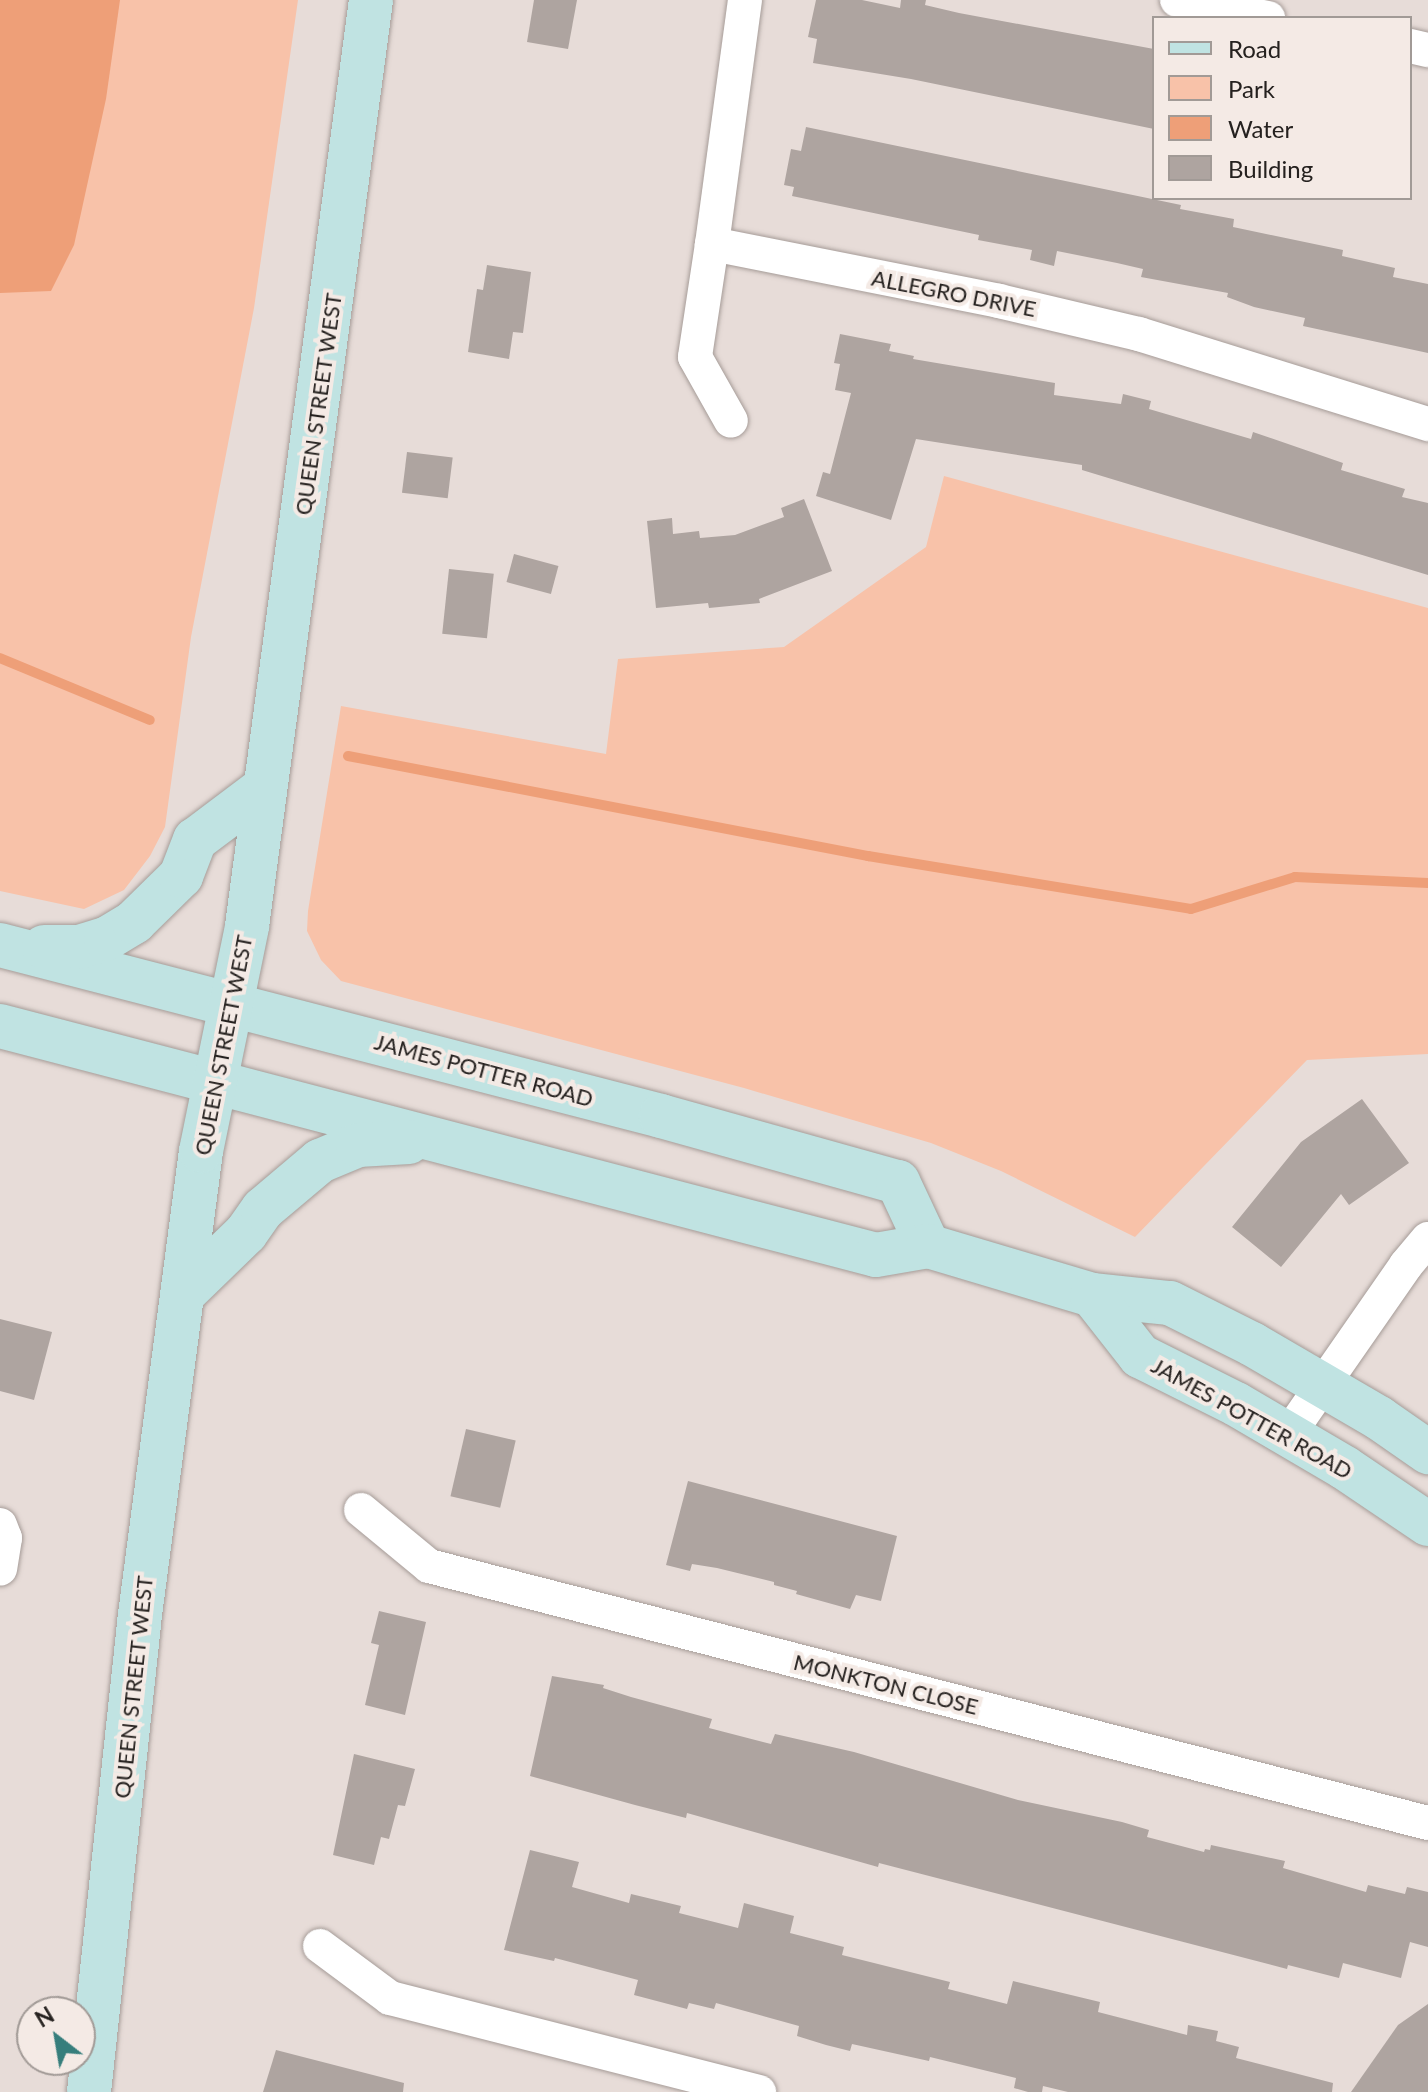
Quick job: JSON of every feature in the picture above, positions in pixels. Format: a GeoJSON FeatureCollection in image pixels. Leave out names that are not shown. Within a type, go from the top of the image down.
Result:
{"type":"FeatureCollection","features":[{"type":"Feature","properties":{"kind":"main road","name":"QUEEN STREET WEST"},"geometry":{"type":"LineString","coordinates":[[89,2092],[139,1622],[201,1151],[247,926],[371,0]]}},
{"type":"Feature","properties":{"kind":"main road"},"geometry":{"type":"LineString","coordinates":[[0,944],[79,947],[106,939],[134,922],[170,891],[181,876],[195,840],[263,789]]}},
{"type":"Feature","properties":{"kind":"main road","name":"JAMES POTTER ROAD"},"geometry":{"type":"LineString","coordinates":[[0,944],[661,1116],[898,1182],[928,1246]]}},
{"type":"Feature","properties":{"kind":"main road"},"geometry":{"type":"LineString","coordinates":[[0,1026],[876,1255],[928,1246],[1092,1295],[1170,1303],[1323,1385],[1428,1452]]}},
{"type":"Feature","properties":{"kind":"main road"},"geometry":{"type":"LineString","coordinates":[[182,1295],[246,1233],[263,1209],[320,1161],[358,1145],[386,1143],[470,1147]]}},
{"type":"Feature","properties":{"kind":"main road","name":"JAMES POTTER ROAD"},"geometry":{"type":"LineString","coordinates":[[1092,1295],[1140,1356],[1224,1398],[1288,1435],[1428,1524]]}},
{"type":"Feature","properties":{"kind":"street"},"geometry":{"type":"LineString","coordinates":[[731,421],[695,357],[745,0]]}},
{"type":"Feature","properties":{"kind":"street"},"geometry":{"type":"LineString","coordinates":[[1177,0],[1258,16]]}},
{"type":"Feature","properties":{"kind":"street","name":"ALLEGRO DRIVE"},"geometry":{"type":"LineString","coordinates":[[712,244],[1013,304],[1139,334],[1428,424]]}},
{"type":"Feature","properties":{"kind":"street"},"geometry":{"type":"LineString","coordinates":[[1288,1435],[1406,1265],[1428,1239]]}},
{"type":"Feature","properties":{"kind":"street","name":"MONKTON CLOSE"},"geometry":{"type":"LineString","coordinates":[[361,1510],[429,1566],[1428,1823]]}},
{"type":"Feature","properties":{"kind":"street"},"geometry":{"type":"LineString","coordinates":[[0,1525],[5,1538],[0,1569]]}},
{"type":"Feature","properties":{"kind":"street"},"geometry":{"type":"LineString","coordinates":[[320,1946],[390,1998],[692,2084],[759,2092]]}},
{"type":"Feature","properties":{"kind":"green space"},"geometry":{"type":"Polygon","coordinates":[[[0,0],[298,0],[254,308],[191,637],[165,827],[150,856],[124,890],[84,909],[0,891],[0,0]]]}},
{"type":"Feature","properties":{"kind":"green space"},"geometry":{"type":"Polygon","coordinates":[[[944,476],[1428,608],[1428,1054],[1307,1060],[1135,1237],[1001,1171],[931,1143],[744,1088],[341,981],[321,960],[307,931],[308,911],[341,706],[606,754],[618,659],[784,647],[926,547],[944,476]]]}},
{"type":"Feature","properties":{"kind":"water"},"geometry":{"type":"Polygon","coordinates":[[[0,0],[120,0],[106,99],[74,245],[51,291],[0,293],[0,0]]]}},
{"type":"Feature","properties":{"kind":"building"},"geometry":{"type":"Polygon","coordinates":[[[534,0],[577,0],[568,49],[527,42],[534,0]]]}},
{"type":"Feature","properties":{"kind":"building"},"geometry":{"type":"Polygon","coordinates":[[[816,0],[862,0],[900,8],[901,0],[926,0],[925,5],[959,13],[1152,49],[1152,129],[911,79],[813,63],[817,39],[808,37],[816,0]]]}},
{"type":"Feature","properties":{"kind":"building"},"geometry":{"type":"Polygon","coordinates":[[[806,127],[1181,205],[1180,209],[1234,219],[1233,227],[1343,250],[1342,256],[1395,268],[1393,277],[1428,284],[1428,353],[1303,326],[1305,318],[1254,307],[1227,297],[1228,293],[1141,277],[1143,269],[1057,251],[1054,266],[1030,260],[1032,250],[978,240],[979,235],[792,196],[794,187],[784,185],[791,149],[801,151],[806,127]]]}},
{"type":"Feature","properties":{"kind":"building"},"geometry":{"type":"Polygon","coordinates":[[[487,265],[531,272],[523,333],[513,332],[509,359],[468,352],[477,289],[483,290],[487,265]]]}},
{"type":"Feature","properties":{"kind":"building"},"geometry":{"type":"Polygon","coordinates":[[[840,334],[891,344],[889,351],[914,356],[913,359],[1055,383],[1054,395],[1121,404],[1123,394],[1151,401],[1149,409],[1251,439],[1253,432],[1343,463],[1341,470],[1405,489],[1402,497],[1428,503],[1428,575],[1082,470],[1082,465],[916,439],[891,520],[816,496],[823,472],[830,474],[851,393],[835,390],[840,364],[834,363],[840,334]]]}},
{"type":"Feature","properties":{"kind":"building"},"geometry":{"type":"Polygon","coordinates":[[[407,452],[453,458],[448,498],[402,493],[407,452]]]}},
{"type":"Feature","properties":{"kind":"building"},"geometry":{"type":"Polygon","coordinates":[[[804,499],[832,571],[759,599],[760,603],[709,608],[708,603],[656,608],[647,521],[672,518],[673,534],[699,531],[700,538],[735,535],[784,517],[781,508],[804,499]]]}},
{"type":"Feature","properties":{"kind":"building"},"geometry":{"type":"Polygon","coordinates":[[[514,554],[558,566],[551,594],[506,582],[514,554]]]}},
{"type":"Feature","properties":{"kind":"building"},"geometry":{"type":"Polygon","coordinates":[[[449,569],[494,574],[487,638],[442,634],[449,569]]]}},
{"type":"Feature","properties":{"kind":"building"},"geometry":{"type":"Polygon","coordinates":[[[1362,1099],[1409,1163],[1349,1205],[1341,1194],[1281,1267],[1232,1227],[1301,1142],[1362,1099]]]}},
{"type":"Feature","properties":{"kind":"building"},"geometry":{"type":"Polygon","coordinates":[[[0,1319],[52,1332],[34,1400],[0,1391],[0,1319]]]}},
{"type":"Feature","properties":{"kind":"building"},"geometry":{"type":"Polygon","coordinates":[[[466,1429],[516,1440],[500,1508],[450,1496],[466,1429]]]}},
{"type":"Feature","properties":{"kind":"building"},"geometry":{"type":"Polygon","coordinates":[[[688,1481],[897,1536],[881,1601],[856,1595],[850,1609],[796,1594],[797,1591],[774,1585],[774,1582],[717,1568],[692,1564],[690,1571],[666,1565],[688,1481]]]}},
{"type":"Feature","properties":{"kind":"building"},"geometry":{"type":"Polygon","coordinates":[[[379,1611],[426,1622],[405,1715],[365,1705],[379,1645],[371,1643],[379,1611]]]}},
{"type":"Feature","properties":{"kind":"building"},"geometry":{"type":"Polygon","coordinates":[[[552,1676],[604,1685],[603,1688],[631,1697],[712,1719],[709,1728],[771,1744],[775,1734],[854,1752],[1018,1800],[1122,1822],[1149,1830],[1147,1837],[1204,1852],[1205,1849],[1210,1850],[1211,1845],[1285,1861],[1283,1868],[1366,1892],[1368,1885],[1405,1894],[1407,1887],[1428,1892],[1428,1947],[1410,1942],[1401,1978],[1343,1963],[1339,1978],[1288,1965],[1287,1969],[879,1863],[878,1867],[687,1813],[686,1818],[530,1776],[552,1676]]]}},
{"type":"Feature","properties":{"kind":"building"},"geometry":{"type":"Polygon","coordinates":[[[354,1754],[415,1769],[405,1806],[398,1805],[389,1839],[381,1837],[374,1865],[333,1855],[354,1754]]]}},
{"type":"Feature","properties":{"kind":"building"},"geometry":{"type":"Polygon","coordinates":[[[530,1850],[579,1862],[572,1887],[629,1903],[631,1894],[681,1906],[679,1913],[738,1928],[744,1903],[794,1916],[790,1933],[844,1947],[842,1955],[950,1982],[948,1989],[1007,2004],[1013,1981],[1100,2002],[1098,2012],[1187,2035],[1188,2025],[1218,2031],[1216,2041],[1239,2047],[1236,2058],[1333,2083],[1332,2092],[1068,2092],[1043,2086],[1042,2092],[1028,2092],[1014,2088],[1016,2078],[930,2057],[929,2061],[852,2044],[850,2051],[826,2045],[797,2036],[799,2026],[716,2003],[714,2009],[689,2003],[687,2009],[634,1995],[638,1980],[555,1958],[554,1961],[504,1950],[530,1850]]]}},
{"type":"Feature","properties":{"kind":"building"},"geometry":{"type":"Polygon","coordinates":[[[1428,2004],[1428,2092],[1351,2092],[1398,2025],[1428,2004]]]}},
{"type":"Feature","properties":{"kind":"building"},"geometry":{"type":"Polygon","coordinates":[[[276,2050],[404,2083],[403,2092],[263,2092],[276,2050]]]}},
{"type":"Feature","properties":{"kind":"waterway"},"geometry":{"type":"LineString","coordinates":[[0,658],[150,720]]}},
{"type":"Feature","properties":{"kind":"waterway"},"geometry":{"type":"LineString","coordinates":[[348,756],[868,856],[1191,909],[1295,877],[1428,883]]}}]}
